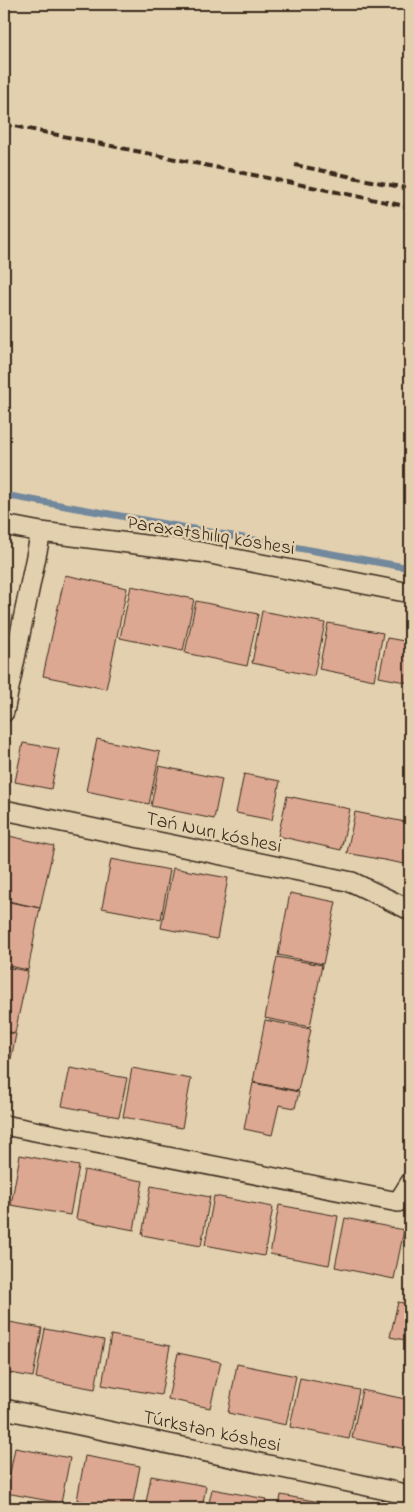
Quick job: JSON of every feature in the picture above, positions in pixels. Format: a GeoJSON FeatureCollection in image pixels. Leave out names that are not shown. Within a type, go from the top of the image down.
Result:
{"type":"FeatureCollection","features":[{"type":"Feature","properties":{"kind":"street","name":"Paraxatshılıq kóshesi"},"geometry":{"type":"LineString","coordinates":[[4,525],[41,532],[200,552],[410,593]]}},
{"type":"Feature","properties":{"kind":"street"},"geometry":{"type":"LineString","coordinates":[[4,712],[41,532]]}},
{"type":"Feature","properties":{"kind":"street","name":"Tań Nurı kóshesi"},"geometry":{"type":"LineString","coordinates":[[4,810],[352,882],[410,910]]}},
{"type":"Feature","properties":{"kind":"street"},"geometry":{"type":"LineString","coordinates":[[4,1125],[398,1202],[410,1182]]}},
{"type":"Feature","properties":{"kind":"street","name":"Túrkstan kóshesi"},"geometry":{"type":"LineString","coordinates":[[4,1409],[410,1495]]}},
{"type":"Feature","properties":{"kind":"building"},"geometry":{"type":"Polygon","coordinates":[[[65,575],[127,588],[106,689],[43,676],[65,575]]]}},
{"type":"Feature","properties":{"kind":"building"},"geometry":{"type":"Polygon","coordinates":[[[131,586],[194,599],[183,651],[120,638],[131,586]]]}},
{"type":"Feature","properties":{"kind":"building"},"geometry":{"type":"Polygon","coordinates":[[[196,601],[258,614],[247,666],[185,653],[196,601]]]}},
{"type":"Feature","properties":{"kind":"building"},"geometry":{"type":"Polygon","coordinates":[[[262,611],[325,623],[314,676],[252,663],[262,611]]]}},
{"type":"Feature","properties":{"kind":"building"},"geometry":{"type":"Polygon","coordinates":[[[328,623],[383,633],[374,680],[319,669],[328,623]]]}},
{"type":"Feature","properties":{"kind":"building"},"geometry":{"type":"Polygon","coordinates":[[[387,638],[410,642],[410,683],[379,677],[387,638]]]}},
{"type":"Feature","properties":{"kind":"building"},"geometry":{"type":"Polygon","coordinates":[[[97,739],[160,752],[149,804],[86,791],[97,739]]]}},
{"type":"Feature","properties":{"kind":"building"},"geometry":{"type":"Polygon","coordinates":[[[23,743],[59,749],[51,789],[15,782],[23,743]]]}},
{"type":"Feature","properties":{"kind":"building"},"geometry":{"type":"Polygon","coordinates":[[[159,766],[222,779],[214,819],[151,806],[159,766]]]}},
{"type":"Feature","properties":{"kind":"building"},"geometry":{"type":"Polygon","coordinates":[[[244,774],[280,781],[272,820],[236,813],[244,774]]]}},
{"type":"Feature","properties":{"kind":"building"},"geometry":{"type":"Polygon","coordinates":[[[287,796],[350,809],[341,850],[278,836],[287,796]]]}},
{"type":"Feature","properties":{"kind":"building"},"geometry":{"type":"Polygon","coordinates":[[[355,812],[410,823],[410,865],[347,853],[355,812]]]}},
{"type":"Feature","properties":{"kind":"building"},"geometry":{"type":"Polygon","coordinates":[[[9,836],[54,846],[40,908],[4,900],[4,858],[9,836]]]}},
{"type":"Feature","properties":{"kind":"building"},"geometry":{"type":"Polygon","coordinates":[[[111,859],[170,870],[161,919],[102,908],[111,859]]]}},
{"type":"Feature","properties":{"kind":"building"},"geometry":{"type":"Polygon","coordinates":[[[173,868],[228,878],[217,939],[161,928],[173,868]]]}},
{"type":"Feature","properties":{"kind":"building"},"geometry":{"type":"Polygon","coordinates":[[[290,893],[336,902],[323,964],[278,955],[290,893]]]}},
{"type":"Feature","properties":{"kind":"building"},"geometry":{"type":"Polygon","coordinates":[[[4,901],[40,908],[28,970],[4,965],[4,901]]]}},
{"type":"Feature","properties":{"kind":"building"},"geometry":{"type":"Polygon","coordinates":[[[277,957],[322,965],[310,1027],[265,1018],[277,957]]]}},
{"type":"Feature","properties":{"kind":"building"},"geometry":{"type":"Polygon","coordinates":[[[4,967],[28,971],[15,1033],[4,1031],[4,967]]]}},
{"type":"Feature","properties":{"kind":"building"},"geometry":{"type":"Polygon","coordinates":[[[265,1020],[311,1029],[298,1091],[253,1082],[265,1020]]]}},
{"type":"Feature","properties":{"kind":"building"},"geometry":{"type":"Polygon","coordinates":[[[4,1032],[16,1034],[4,1094],[4,1032]]]}},
{"type":"Feature","properties":{"kind":"building"},"geometry":{"type":"Polygon","coordinates":[[[70,1068],[127,1078],[119,1117],[62,1106],[70,1068]]]}},
{"type":"Feature","properties":{"kind":"building"},"geometry":{"type":"Polygon","coordinates":[[[132,1068],[191,1079],[182,1128],[123,1117],[132,1068]]]}},
{"type":"Feature","properties":{"kind":"building"},"geometry":{"type":"Polygon","coordinates":[[[253,1083],[299,1092],[295,1108],[279,1105],[272,1135],[244,1129],[253,1083]]]}},
{"type":"Feature","properties":{"kind":"building"},"geometry":{"type":"Polygon","coordinates":[[[20,1155],[79,1166],[70,1215],[11,1205],[20,1155]]]}},
{"type":"Feature","properties":{"kind":"building"},"geometry":{"type":"Polygon","coordinates":[[[84,1170],[143,1181],[134,1230],[76,1219],[84,1170]]]}},
{"type":"Feature","properties":{"kind":"building"},"geometry":{"type":"Polygon","coordinates":[[[151,1186],[210,1197],[201,1246],[142,1235],[151,1186]]]}},
{"type":"Feature","properties":{"kind":"building"},"geometry":{"type":"Polygon","coordinates":[[[214,1196],[273,1207],[264,1256],[205,1245],[214,1196]]]}},
{"type":"Feature","properties":{"kind":"building"},"geometry":{"type":"Polygon","coordinates":[[[279,1205],[338,1216],[329,1265],[270,1254],[279,1205]]]}},
{"type":"Feature","properties":{"kind":"building"},"geometry":{"type":"Polygon","coordinates":[[[345,1218],[404,1230],[394,1279],[335,1267],[345,1218]]]}},
{"type":"Feature","properties":{"kind":"building"},"geometry":{"type":"Polygon","coordinates":[[[398,1302],[410,1304],[410,1341],[390,1337],[398,1302]]]}},
{"type":"Feature","properties":{"kind":"building"},"geometry":{"type":"Polygon","coordinates":[[[4,1321],[42,1328],[33,1377],[4,1372],[4,1321]]]}},
{"type":"Feature","properties":{"kind":"building"},"geometry":{"type":"Polygon","coordinates":[[[45,1329],[104,1340],[95,1389],[36,1378],[45,1329]]]}},
{"type":"Feature","properties":{"kind":"building"},"geometry":{"type":"Polygon","coordinates":[[[111,1335],[170,1346],[161,1395],[102,1385],[111,1335]]]}},
{"type":"Feature","properties":{"kind":"building"},"geometry":{"type":"Polygon","coordinates":[[[178,1353],[221,1362],[210,1408],[168,1399],[178,1353]]]}},
{"type":"Feature","properties":{"kind":"building"},"geometry":{"type":"Polygon","coordinates":[[[237,1364],[296,1376],[286,1425],[228,1413],[237,1364]]]}},
{"type":"Feature","properties":{"kind":"building"},"geometry":{"type":"Polygon","coordinates":[[[300,1378],[359,1390],[349,1439],[290,1427],[300,1378]]]}},
{"type":"Feature","properties":{"kind":"building"},"geometry":{"type":"Polygon","coordinates":[[[362,1390],[410,1400],[410,1450],[352,1438],[362,1390]]]}},
{"type":"Feature","properties":{"kind":"building"},"geometry":{"type":"Polygon","coordinates":[[[15,1448],[70,1458],[61,1503],[6,1493],[15,1448]]]}},
{"type":"Feature","properties":{"kind":"building"},"geometry":{"type":"Polygon","coordinates":[[[85,1456],[140,1466],[132,1508],[119,1508],[77,1500],[85,1456]]]}},
{"type":"Feature","properties":{"kind":"building"},"geometry":{"type":"Polygon","coordinates":[[[151,1476],[206,1486],[202,1508],[145,1508],[151,1476]]]}},
{"type":"Feature","properties":{"kind":"building"},"geometry":{"type":"Polygon","coordinates":[[[212,1489],[266,1499],[265,1508],[208,1508],[212,1489]]]}},
{"type":"Feature","properties":{"kind":"building"},"geometry":{"type":"Polygon","coordinates":[[[281,1495],[336,1505],[335,1508],[279,1508],[281,1495]]]}},
{"type":"Feature","properties":{"kind":"waterway"},"geometry":{"type":"LineString","coordinates":[[4,495],[410,568]]}},
{"type":"Feature","properties":{"kind":"railway"},"geometry":{"type":"LineString","coordinates":[[4,124],[410,207]]}},
{"type":"Feature","properties":{"kind":"railway"},"geometry":{"type":"LineString","coordinates":[[295,165],[410,189]]}}]}
